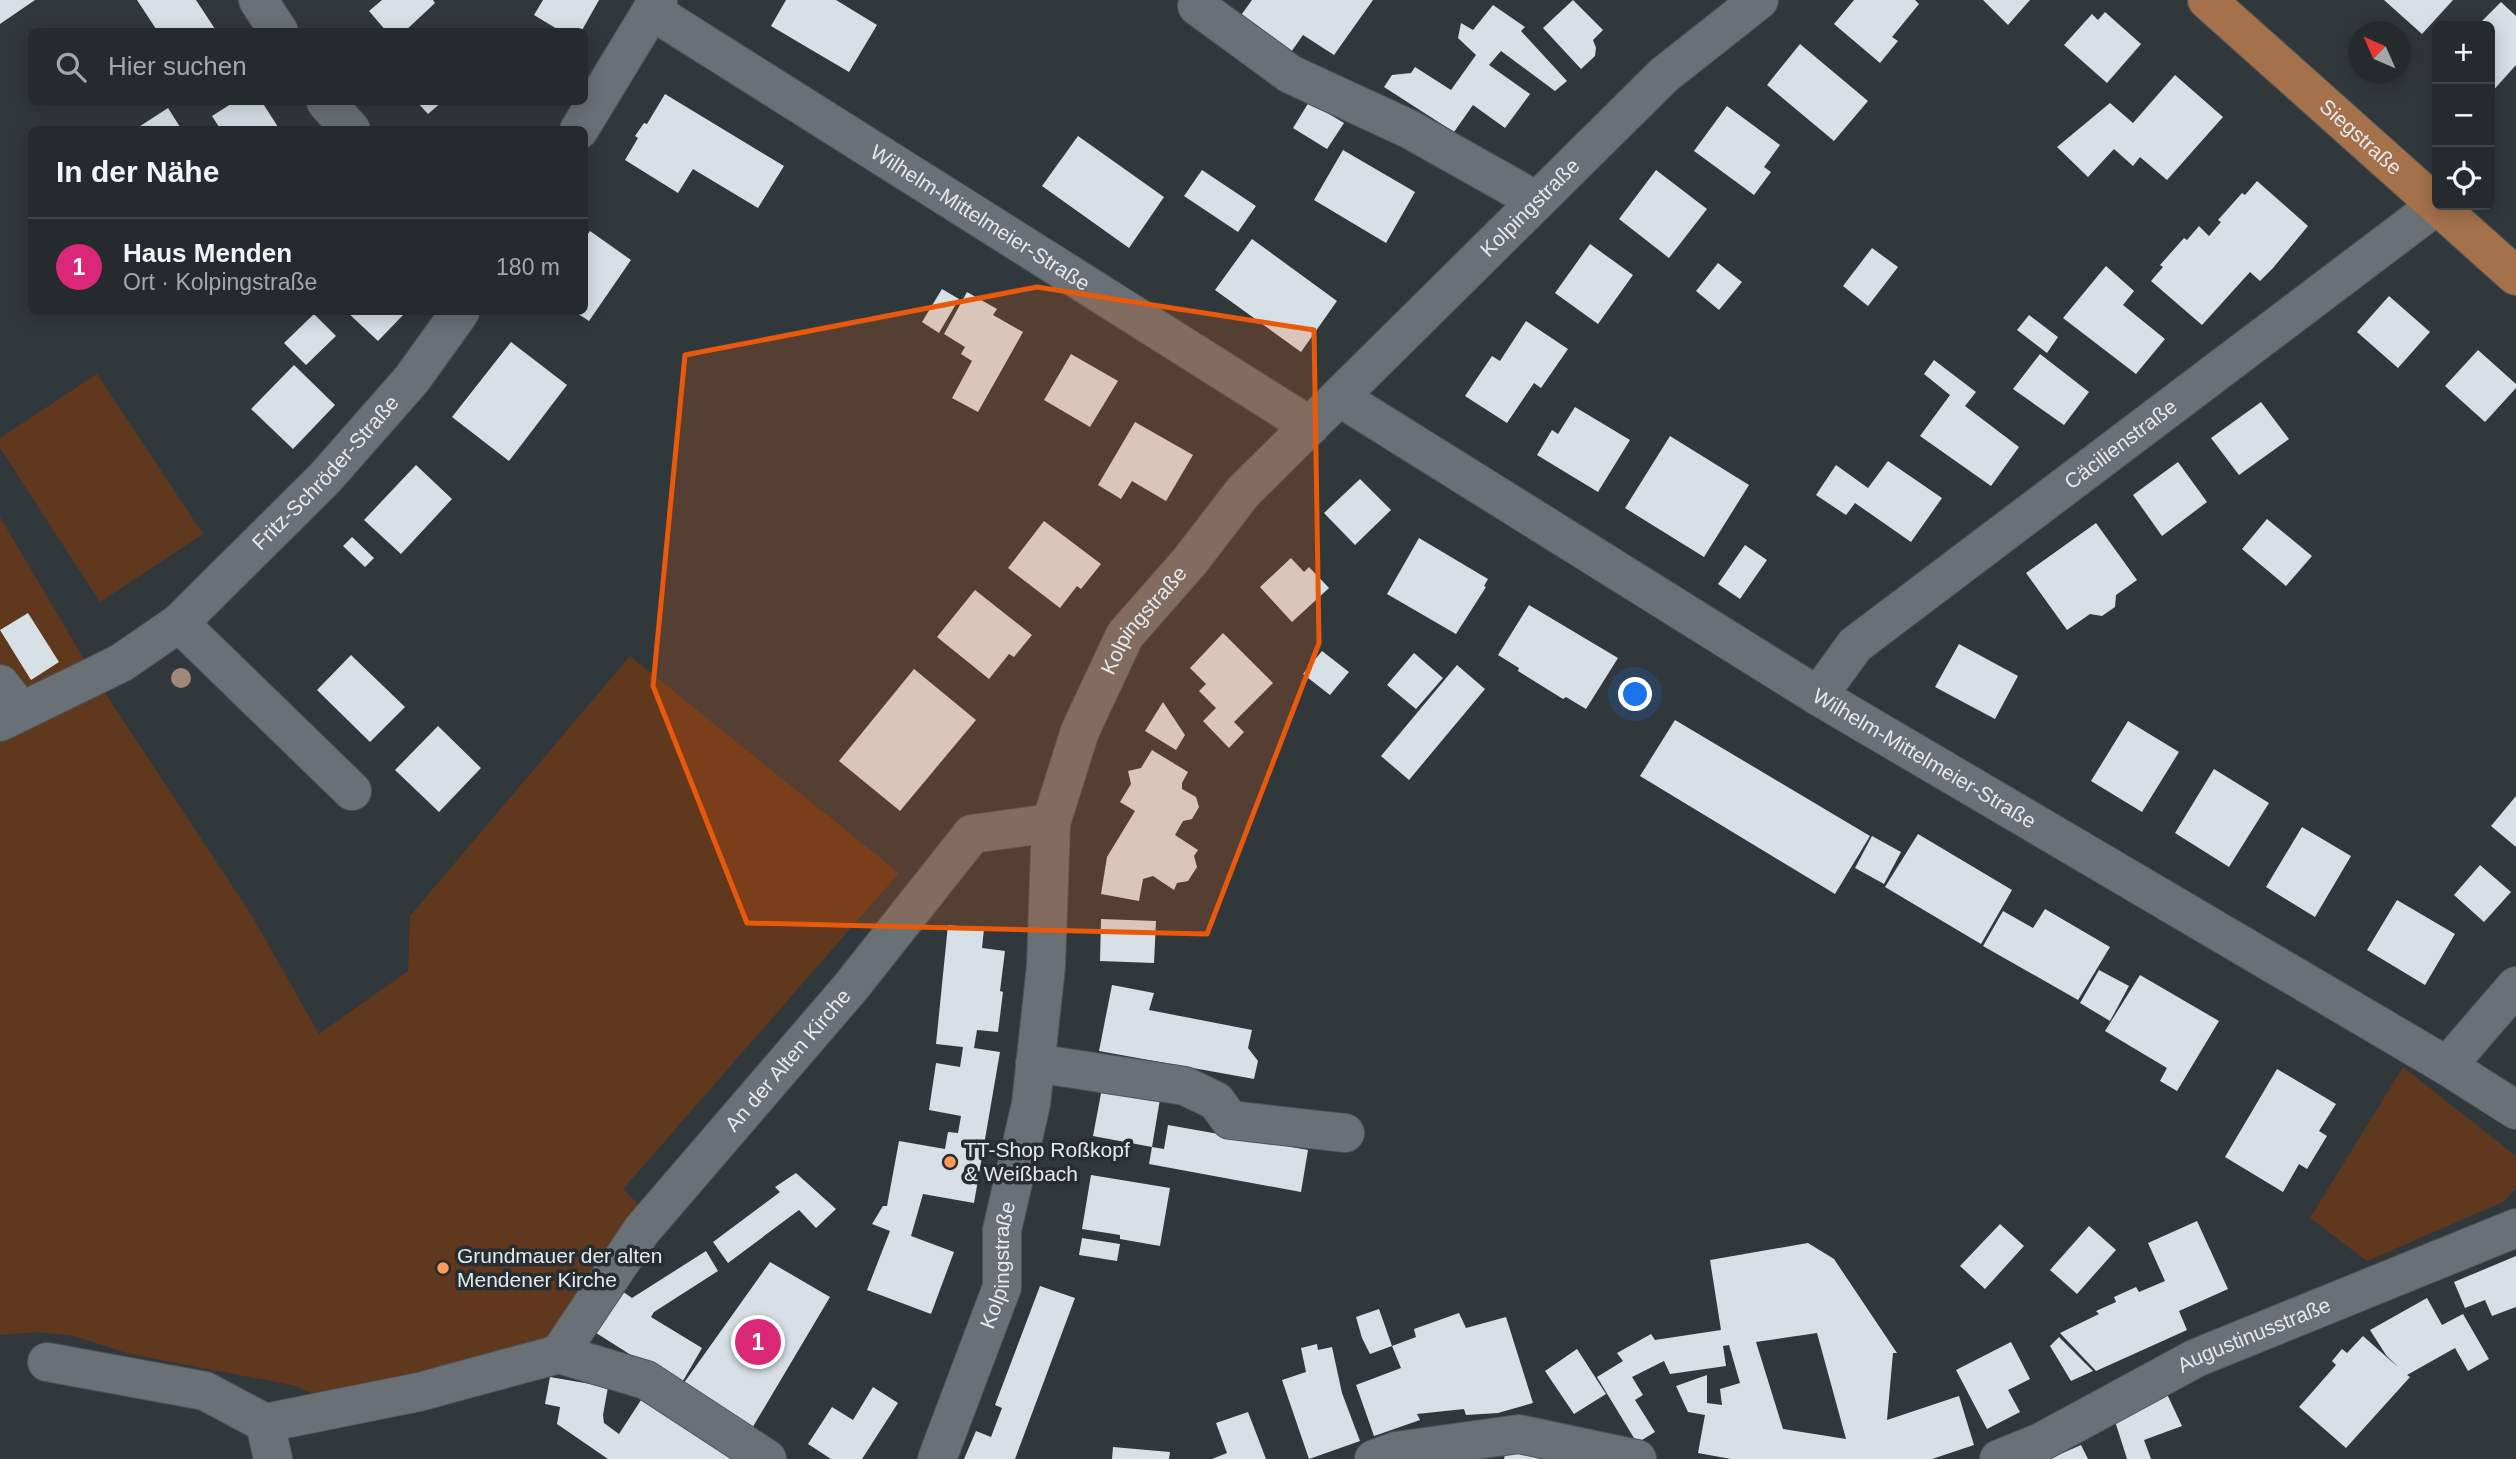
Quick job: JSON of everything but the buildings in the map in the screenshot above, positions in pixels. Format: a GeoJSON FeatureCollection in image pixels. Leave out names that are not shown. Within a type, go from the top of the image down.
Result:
{"type":"FeatureCollection","features":[{"type":"Feature","properties":{"kind":"main road","name":"Siegstraße"},"geometry":{"type":"LineString","coordinates":[[2207,0],[2432,202]]}},
{"type":"Feature","properties":{"kind":"main road","name":"Siegstraße"},"geometry":{"type":"LineString","coordinates":[[2441,210],[2516,276]]}},
{"type":"Feature","properties":{"kind":"street"},"geometry":{"type":"LineString","coordinates":[[258,0],[276,28]]}},
{"type":"Feature","properties":{"kind":"street"},"geometry":{"type":"LineString","coordinates":[[1201,0],[1197,6],[1290,74],[1409,129],[1537,201]]}},
{"type":"Feature","properties":{"kind":"street","name":"Kolpingstraße"},"geometry":{"type":"LineString","coordinates":[[937,1459],[1002,1287],[1002,1230],[1031,1104],[1046,966],[1051,823],[1080,732],[1125,635],[1190,561],[1243,492],[1664,75],[1759,0]]}},
{"type":"Feature","properties":{"kind":"street"},"geometry":{"type":"LineString","coordinates":[[581,126],[655,6]]}},
{"type":"Feature","properties":{"kind":"street","name":"Wilhelm-Mittelmeier-Straße"},"geometry":{"type":"LineString","coordinates":[[655,6],[1310,426]]}},
{"type":"Feature","properties":{"kind":"street"},"geometry":{"type":"LineString","coordinates":[[329,105],[347,126]]}},
{"type":"Feature","properties":{"kind":"street","name":"Cäcilienstraße"},"geometry":{"type":"LineString","coordinates":[[1818,696],[1855,645],[2432,209]]}},
{"type":"Feature","properties":{"kind":"street","name":"Fritz-Schröder-Straße"},"geometry":{"type":"LineString","coordinates":[[7,706],[121,663],[179,623],[325,478],[412,379],[458,315]]}},
{"type":"Feature","properties":{"kind":"street","name":"Wilhelm-Mittelmeier-Straße"},"geometry":{"type":"LineString","coordinates":[[1339,397],[1818,696],[2447,1066],[2516,1110]]}},
{"type":"Feature","properties":{"kind":"street"},"geometry":{"type":"LineString","coordinates":[[179,623],[352,791]]}},
{"type":"Feature","properties":{"kind":"street","name":"An der Alten Kirche"},"geometry":{"type":"LineString","coordinates":[[559,1354],[642,1230],[850,988],[972,834],[1051,823]]}},
{"type":"Feature","properties":{"kind":"street"},"geometry":{"type":"LineString","coordinates":[[2447,1066],[2516,986]]}},
{"type":"Feature","properties":{"kind":"street"},"geometry":{"type":"LineString","coordinates":[[1035,1063],[1185,1086],[1216,1101],[1230,1120],[1345,1133]]}},
{"type":"Feature","properties":{"kind":"street","name":"Augustinusstraße"},"geometry":{"type":"LineString","coordinates":[[1999,1459],[2041,1442],[2196,1359],[2516,1228]]}},
{"type":"Feature","properties":{"kind":"street"},"geometry":{"type":"LineString","coordinates":[[47,1362],[205,1391],[269,1441],[419,1392],[559,1354],[646,1380],[767,1459]]}},
{"type":"Feature","properties":{"kind":"street"},"geometry":{"type":"LineString","coordinates":[[1374,1459],[1396,1451],[1519,1434],[1637,1459]]}},
{"type":"Feature","properties":{"kind":"highlighted area"},"geometry":{"type":"Polygon","coordinates":[[[1037,287],[1314,330],[1319,643],[1207,934],[747,923],[653,686],[685,355],[1037,287]]]}},
{"type":"Feature","properties":{"kind":"shaded area"},"geometry":{"type":"Polygon","coordinates":[[[97,374],[203,534],[100,602],[0,448],[0,438],[97,374]]]}},
{"type":"Feature","properties":{"kind":"shaded area"},"geometry":{"type":"Polygon","coordinates":[[[0,517],[94,676],[252,916],[319,1034],[408,971],[410,916],[630,656],[899,873],[623,1189],[643,1209],[544,1344],[317,1396],[297,1386],[130,1354],[74,1336],[38,1332],[0,1335],[0,517]]]}},
{"type":"Feature","properties":{"kind":"shaded area"},"geometry":{"type":"Polygon","coordinates":[[[2403,1067],[2516,1156],[2516,1188],[2505,1201],[2367,1261],[2310,1218],[2403,1067]]]}},
{"type":"Feature","properties":{"kind":"place","name":"TT-Shop Roßkopf & Weißbach"},"geometry":{"type":"Point","coordinates":[950,1162]}},
{"type":"Feature","properties":{"kind":"place","name":"Grundmauer der alten Mendener Kirche"},"geometry":{"type":"Point","coordinates":[443,1268]}},
{"type":"Feature","properties":{"kind":"place","name":"Haus Menden"},"geometry":{"type":"Point","coordinates":[758,1342]}}]}
